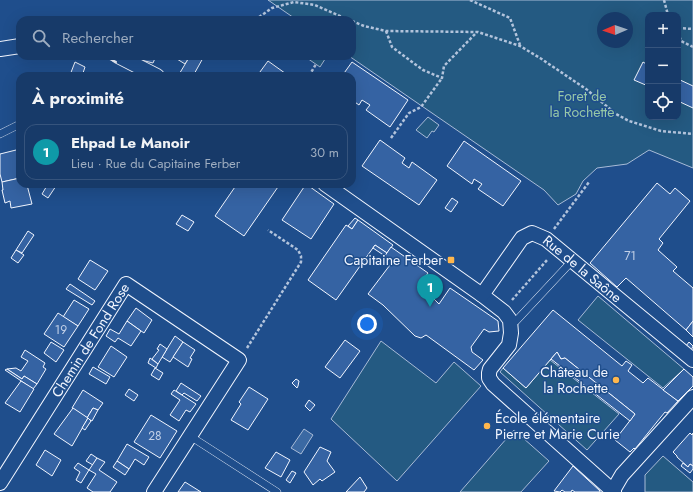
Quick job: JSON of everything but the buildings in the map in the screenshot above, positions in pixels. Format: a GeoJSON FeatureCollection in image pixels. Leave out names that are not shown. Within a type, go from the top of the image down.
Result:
{"type":"FeatureCollection","features":[{"type":"Feature","properties":{"kind":"street"},"geometry":{"type":"LineString","coordinates":[[0,49],[16,47]]}},
{"type":"Feature","properties":{"kind":"street"},"geometry":{"type":"LineString","coordinates":[[126,60],[149,72]]}},
{"type":"Feature","properties":{"kind":"street"},"geometry":{"type":"LineString","coordinates":[[331,188],[482,294],[504,312],[510,320],[511,333],[509,345],[490,369],[489,378],[493,384],[613,492],[622,475],[693,397]]}},
{"type":"Feature","properties":{"kind":"street","name":"Rue de la Saône"},"geometry":{"type":"LineString","coordinates":[[482,294],[522,238],[532,233],[546,239],[693,360]]}},
{"type":"Feature","properties":{"kind":"street","name":"Chemin de Fond Rose"},"geometry":{"type":"LineString","coordinates":[[0,483],[126,284],[239,360]]}},
{"type":"Feature","properties":{"kind":"street"},"geometry":{"type":"LineString","coordinates":[[154,492],[239,360]]}},
{"type":"Feature","properties":{"kind":"lane"},"geometry":{"type":"LineString","coordinates":[[0,134],[16,126]]}},
{"type":"Feature","properties":{"kind":"lane"},"geometry":{"type":"LineString","coordinates":[[510,324],[516,321],[572,261]]}},
{"type":"Feature","properties":{"kind":"lane"},"geometry":{"type":"LineString","coordinates":[[190,436],[277,492]]}},
{"type":"Feature","properties":{"kind":"path"},"geometry":{"type":"LineString","coordinates":[[470,0],[510,18],[520,46]]}},
{"type":"Feature","properties":{"kind":"path"},"geometry":{"type":"LineString","coordinates":[[664,0],[667,12]]}},
{"type":"Feature","properties":{"kind":"path"},"geometry":{"type":"LineString","coordinates":[[261,16],[272,8],[294,2],[315,5],[340,16]]}},
{"type":"Feature","properties":{"kind":"path"},"geometry":{"type":"LineString","coordinates":[[356,23],[386,31],[478,32],[520,46],[570,78],[616,114],[628,121],[640,126],[693,134]]}},
{"type":"Feature","properties":{"kind":"path"},"geometry":{"type":"LineString","coordinates":[[681,28],[693,29]]}},
{"type":"Feature","properties":{"kind":"path"},"geometry":{"type":"LineString","coordinates":[[386,31],[392,47],[423,70],[442,78]]}},
{"type":"Feature","properties":{"kind":"path"},"geometry":{"type":"LineString","coordinates":[[391,138],[409,113],[422,107],[442,78],[444,66],[478,32]]}},
{"type":"Feature","properties":{"kind":"path"},"geometry":{"type":"LineString","coordinates":[[681,41],[693,47]]}},
{"type":"Feature","properties":{"kind":"path"},"geometry":{"type":"LineString","coordinates":[[311,72],[316,64]]}},
{"type":"Feature","properties":{"kind":"path"},"geometry":{"type":"LineString","coordinates":[[546,239],[589,182]]}},
{"type":"Feature","properties":{"kind":"path"},"geometry":{"type":"LineString","coordinates":[[239,360],[301,262],[298,250],[268,230]]}},
{"type":"Feature","properties":{"kind":"path"},"geometry":{"type":"LineString","coordinates":[[511,302],[548,258]]}},
{"type":"Feature","properties":{"kind":"green space","name":"Foret de la Rochette"},"geometry":{"type":"Polygon","coordinates":[[[268,0],[693,0],[693,168],[649,150],[627,164],[597,168],[583,181],[576,194],[558,205],[544,190],[355,60],[356,16],[291,16],[268,0]]]}},
{"type":"Feature","properties":{"kind":"green space"},"geometry":{"type":"Polygon","coordinates":[[[310,60],[324,60],[320,67],[310,60]]]}},
{"type":"Feature","properties":{"kind":"green space"},"geometry":{"type":"Polygon","coordinates":[[[428,117],[439,125],[427,138],[416,130],[428,117]]]}},
{"type":"Feature","properties":{"kind":"green space"},"geometry":{"type":"Polygon","coordinates":[[[598,296],[684,369],[663,388],[578,320],[598,296]]]}},
{"type":"Feature","properties":{"kind":"green space"},"geometry":{"type":"Polygon","coordinates":[[[381,341],[436,383],[454,362],[481,386],[397,481],[331,419],[381,341]]]}},
{"type":"Feature","properties":{"kind":"green space"},"geometry":{"type":"Polygon","coordinates":[[[550,360],[619,414],[587,450],[500,372],[503,368],[526,388],[550,360]]]}},
{"type":"Feature","properties":{"kind":"green space"},"geometry":{"type":"Polygon","coordinates":[[[514,430],[549,461],[521,492],[460,492],[514,430]]]}},
{"type":"Feature","properties":{"kind":"green space"},"geometry":{"type":"Polygon","coordinates":[[[663,456],[693,482],[693,492],[645,492],[645,475],[663,456]]]}},
{"type":"Feature","properties":{"kind":"shaded area"},"geometry":{"type":"Polygon","coordinates":[[[304,429],[313,435],[301,454],[291,448],[304,429]]]}},
{"type":"Feature","properties":{"kind":"wall"},"geometry":{"type":"LineString","coordinates":[[112,60],[116,62]]}},
{"type":"Feature","properties":{"kind":"place","name":"Capitaine Ferber"},"geometry":{"type":"Point","coordinates":[451,260]}},
{"type":"Feature","properties":{"kind":"place","name":"Ehpad Le Manoir"},"geometry":{"type":"Point","coordinates":[430,307]}},
{"type":"Feature","properties":{"kind":"place","name":"Château de la Rochette"},"geometry":{"type":"Point","coordinates":[616,380]}},
{"type":"Feature","properties":{"kind":"place","name":"École élémentaire Pierre et Marie Curie"},"geometry":{"type":"Point","coordinates":[487,426]}}]}
